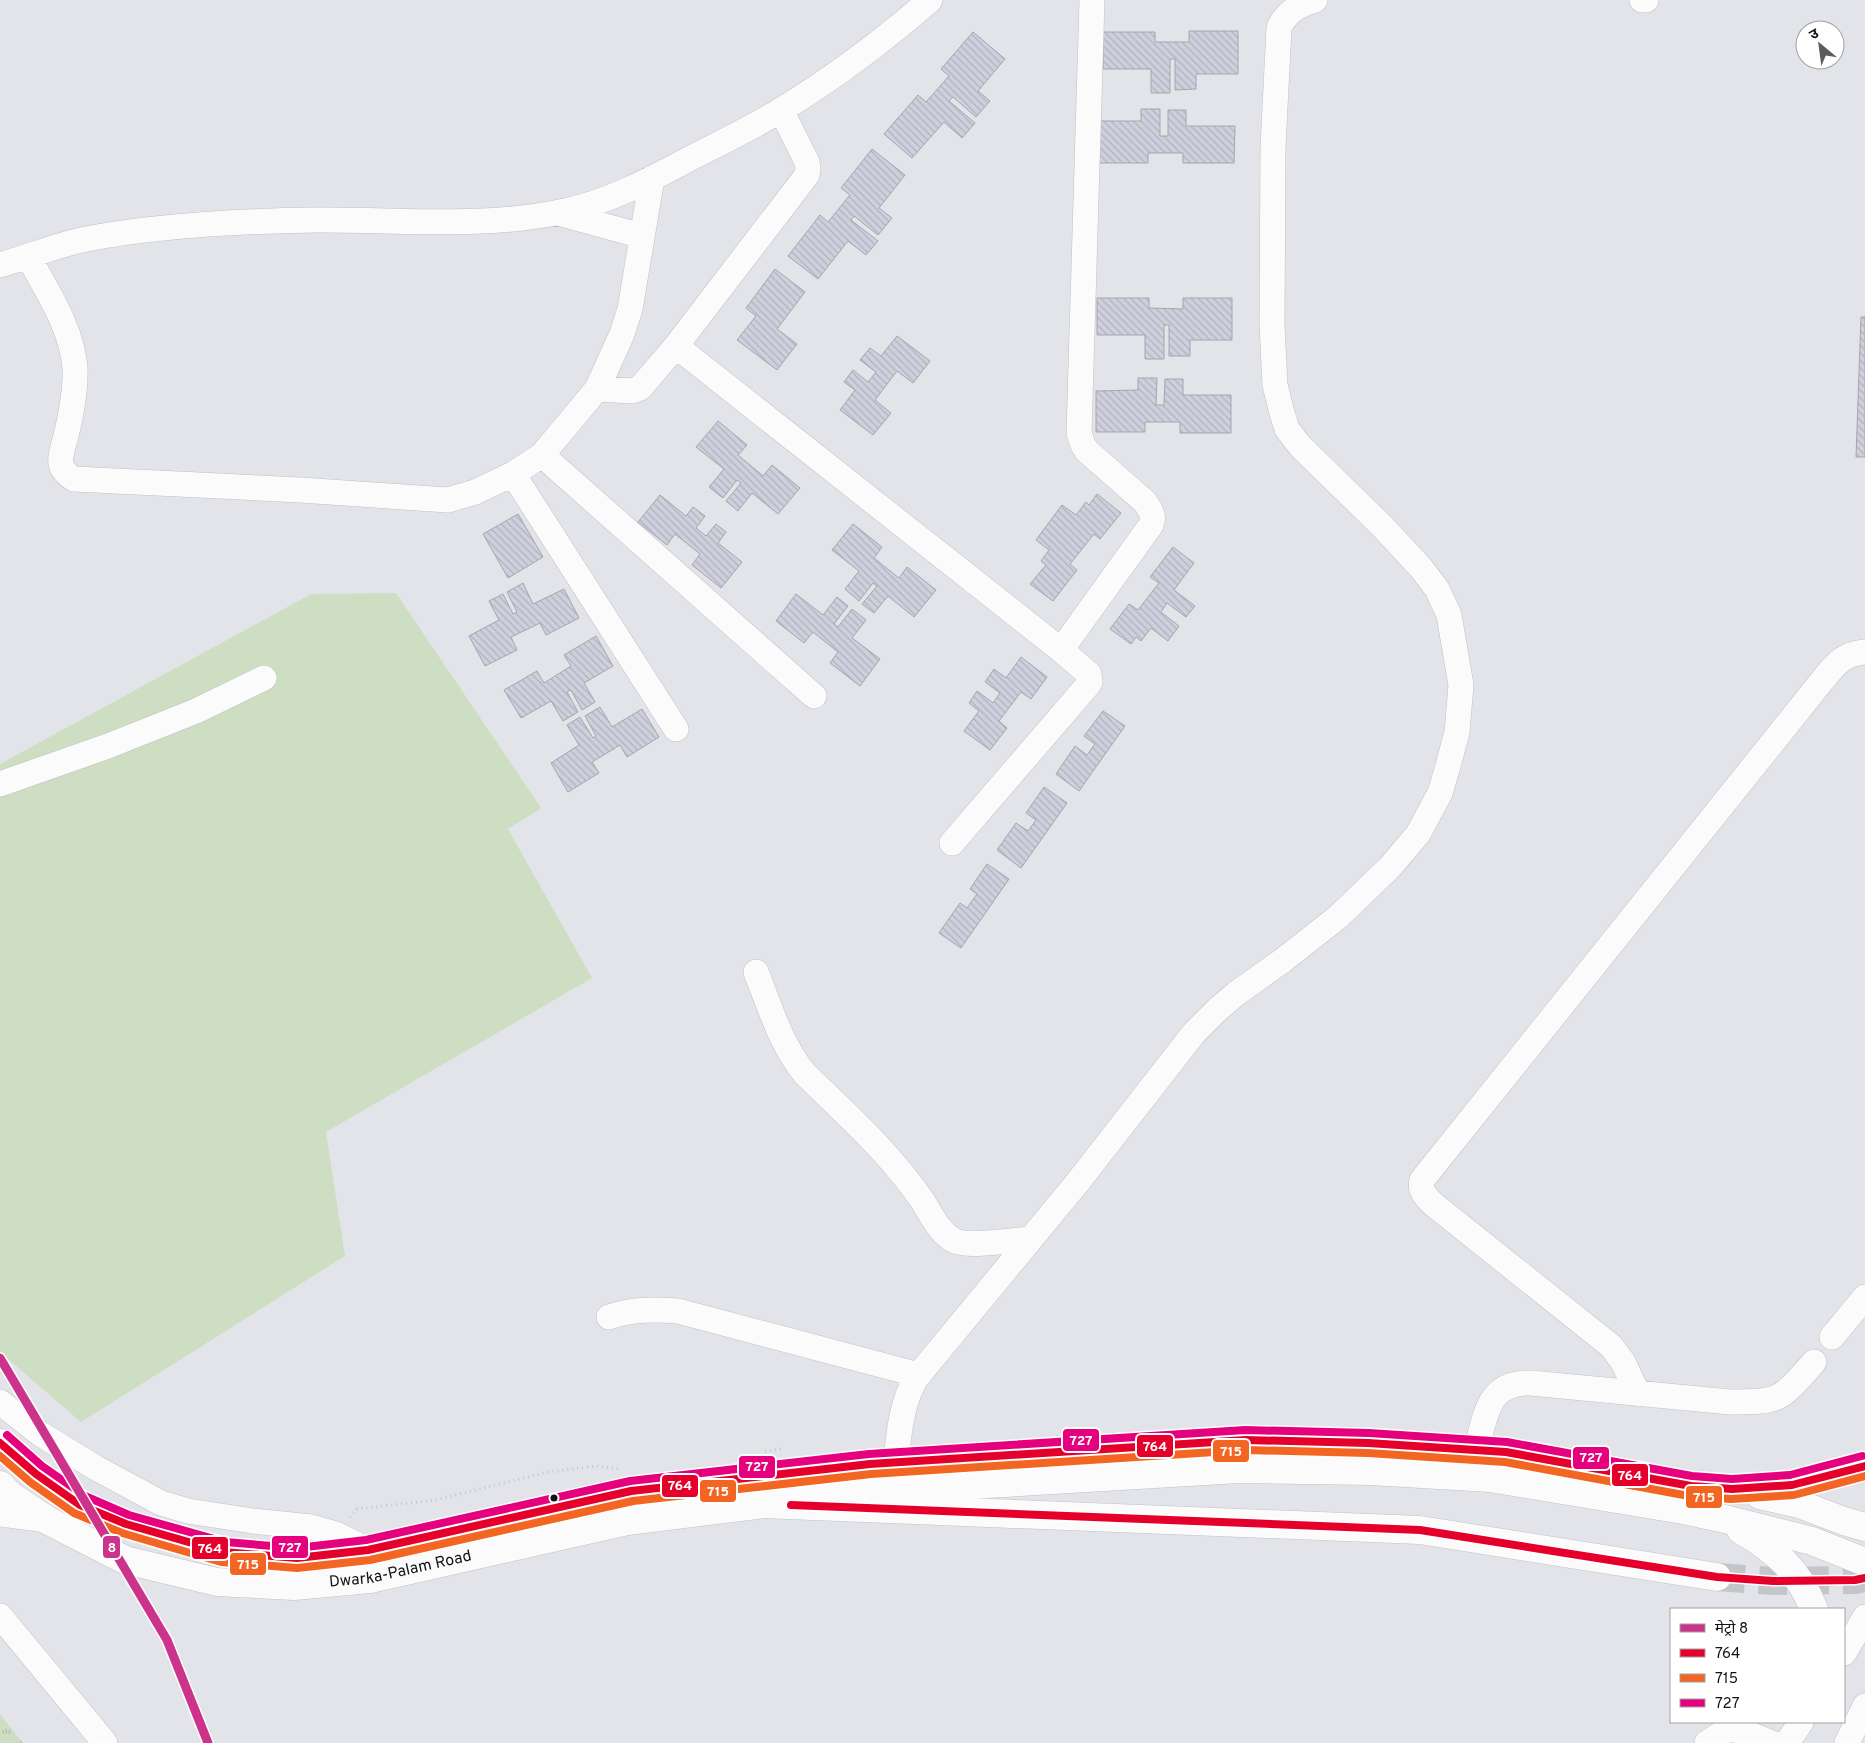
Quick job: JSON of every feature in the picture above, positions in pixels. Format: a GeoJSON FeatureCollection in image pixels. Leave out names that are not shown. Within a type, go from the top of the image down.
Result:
{"type":"FeatureCollection","features":[{"type":"Feature","properties":{"kind":"main road","name":"Dwarka-Palam Road"},"geometry":{"type":"LineString","coordinates":[[0,1443],[36,1474],[80,1505],[126,1524],[223,1552],[297,1558],[368,1550],[631,1491],[896,1463],[1246,1440],[1368,1443],[1506,1452],[1691,1486],[1732,1489]]}},
{"type":"Feature","properties":{"kind":"main road"},"geometry":{"type":"LineString","coordinates":[[1732,1489],[1792,1485],[1865,1466]]}},
{"type":"Feature","properties":{"kind":"main road"},"geometry":{"type":"LineString","coordinates":[[762,1504],[870,1490],[1239,1469],[1371,1472],[1490,1478],[1683,1510],[1720,1518],[1812,1541],[1865,1562]]}},
{"type":"Feature","properties":{"kind":"main road","name":"Dwarka-Palam Road"},"geometry":{"type":"LineString","coordinates":[[0,1485],[11,1496],[47,1520],[125,1560],[217,1582],[294,1586],[370,1579],[627,1521],[762,1504]]}},
{"type":"Feature","properties":{"kind":"main road"},"geometry":{"type":"LineString","coordinates":[[1732,1489],[1798,1504],[1865,1527]]}},
{"type":"Feature","properties":{"kind":"main road"},"geometry":{"type":"LineString","coordinates":[[762,1504],[1420,1530],[1717,1577]]}},
{"type":"Feature","properties":{"kind":"main road"},"geometry":{"type":"LineString","coordinates":[[1720,1518],[1765,1544],[1780,1556],[1801,1583],[1814,1608]]}},
{"type":"Feature","properties":{"kind":"street"},"geometry":{"type":"LineString","coordinates":[[0,265],[83,240],[163,227],[315,220],[453,222],[504,220],[578,208],[610,197],[652,178],[781,110],[879,42],[930,0]]}},
{"type":"Feature","properties":{"kind":"street"},"geometry":{"type":"LineString","coordinates":[[1061,650],[1151,525],[1153,519],[1152,512],[1145,502],[1087,451],[1079,433],[1092,0]]}},
{"type":"Feature","properties":{"kind":"street"},"geometry":{"type":"LineString","coordinates":[[896,1463],[897,1445],[907,1397],[910,1388],[919,1375],[1031,1239],[1194,1034],[1237,993],[1338,917],[1390,867],[1418,834],[1440,794],[1457,732],[1461,685],[1449,615],[1437,589],[1421,568],[1382,526],[1300,446],[1287,429],[1275,386],[1272,325],[1273,157],[1279,28],[1282,20],[1290,12],[1315,0]]}},
{"type":"Feature","properties":{"kind":"street"},"geometry":{"type":"LineString","coordinates":[[598,389],[623,392],[640,388],[676,346],[807,176],[807,162],[781,110]]}},
{"type":"Feature","properties":{"kind":"street"},"geometry":{"type":"LineString","coordinates":[[28,256],[52,298],[67,332],[73,353],[75,387],[60,460],[62,469],[74,479],[300,490],[448,500],[474,492],[513,474],[542,455],[598,389],[622,334],[630,309],[652,178]]}},
{"type":"Feature","properties":{"kind":"street"},"geometry":{"type":"LineString","coordinates":[[555,213],[642,236]]}},
{"type":"Feature","properties":{"kind":"street"},"geometry":{"type":"LineString","coordinates":[[676,346],[1061,650],[1086,671],[1090,678],[1090,682],[952,843]]}},
{"type":"Feature","properties":{"kind":"street"},"geometry":{"type":"LineString","coordinates":[[542,455],[814,696]]}},
{"type":"Feature","properties":{"kind":"street"},"geometry":{"type":"LineString","coordinates":[[513,474],[676,729]]}},
{"type":"Feature","properties":{"kind":"street"},"geometry":{"type":"LineString","coordinates":[[1638,1394],[1623,1362],[1611,1346],[1433,1204],[1422,1192],[1421,1185],[1429,1171],[1821,682],[1841,659],[1851,654],[1865,652]]}},
{"type":"Feature","properties":{"kind":"street"},"geometry":{"type":"LineString","coordinates":[[0,784],[108,746],[196,712],[264,678]]}},
{"type":"Feature","properties":{"kind":"street"},"geometry":{"type":"LineString","coordinates":[[756,972],[782,1037],[797,1064],[872,1139],[899,1169],[923,1202],[934,1222],[947,1235],[957,1242],[968,1243],[1031,1239]]}},
{"type":"Feature","properties":{"kind":"street"},"geometry":{"type":"LineString","coordinates":[[1832,1337],[1865,1297]]}},
{"type":"Feature","properties":{"kind":"street"},"geometry":{"type":"LineString","coordinates":[[609,1317],[655,1309],[678,1312],[919,1375]]}},
{"type":"Feature","properties":{"kind":"street"},"geometry":{"type":"LineString","coordinates":[[1476,1450],[1493,1397],[1508,1386],[1520,1383],[1730,1402],[1769,1401],[1783,1396],[1814,1362]]}},
{"type":"Feature","properties":{"kind":"street"},"geometry":{"type":"LineString","coordinates":[[0,1402],[40,1433],[96,1468],[161,1503],[188,1510],[253,1521],[311,1527],[336,1534],[368,1550]]}},
{"type":"Feature","properties":{"kind":"street"},"geometry":{"type":"LineString","coordinates":[[0,1514],[47,1520]]}},
{"type":"Feature","properties":{"kind":"street"},"geometry":{"type":"LineString","coordinates":[[0,1616],[105,1743]]}},
{"type":"Feature","properties":{"kind":"street"},"geometry":{"type":"LineString","coordinates":[[1845,1651],[1865,1617]]}},
{"type":"Feature","properties":{"kind":"street"},"geometry":{"type":"LineString","coordinates":[[1848,1743],[1865,1706]]}},
{"type":"Feature","properties":{"kind":"street"},"geometry":{"type":"LineString","coordinates":[[1787,1743],[1800,1723]]}},
{"type":"Feature","properties":{"kind":"street"},"geometry":{"type":"LineString","coordinates":[[1707,1743],[1728,1728],[1745,1732],[1772,1743]]}},
{"type":"Feature","properties":{"kind":"green space"},"geometry":{"type":"Polygon","coordinates":[[[396,593],[541,808],[508,829],[592,978],[326,1132],[345,1256],[81,1422],[0,1352],[0,764],[311,594],[396,593]]]}},
{"type":"Feature","properties":{"kind":"green space"},"geometry":{"type":"Polygon","coordinates":[[[0,1714],[23,1743],[0,1743],[0,1714]]]}},
{"type":"Feature","properties":{"kind":"building"},"geometry":{"type":"Polygon","coordinates":[[[1189,31],[1238,31],[1238,74],[1196,74],[1196,89],[1175,90],[1175,59],[1170,59],[1170,93],[1151,93],[1151,69],[1103,69],[1103,32],[1155,32],[1155,42],[1189,42],[1189,31]]]}},
{"type":"Feature","properties":{"kind":"building"},"geometry":{"type":"Polygon","coordinates":[[[973,32],[1005,59],[978,91],[990,101],[976,117],[953,97],[949,101],[975,123],[962,138],[944,122],[912,158],[884,134],[918,95],[926,102],[949,76],[941,69],[973,32]]]}},
{"type":"Feature","properties":{"kind":"building"},"geometry":{"type":"Polygon","coordinates":[[[1141,109],[1160,109],[1160,136],[1168,136],[1168,110],[1186,110],[1186,126],[1235,126],[1234,163],[1183,163],[1183,153],[1148,153],[1148,163],[1099,163],[1099,121],[1141,121],[1141,109]]]}},
{"type":"Feature","properties":{"kind":"building"},"geometry":{"type":"Polygon","coordinates":[[[872,149],[905,175],[879,208],[892,218],[878,235],[854,216],[851,220],[878,241],[866,255],[848,241],[818,279],[788,256],[820,215],[828,222],[850,195],[841,188],[872,149]]]}},
{"type":"Feature","properties":{"kind":"building"},"geometry":{"type":"Polygon","coordinates":[[[775,269],[805,292],[777,329],[797,344],[777,370],[737,340],[756,316],[746,308],[775,269]]]}},
{"type":"Feature","properties":{"kind":"building"},"geometry":{"type":"Polygon","coordinates":[[[1097,298],[1149,298],[1149,308],[1183,309],[1183,298],[1232,298],[1232,340],[1190,340],[1190,356],[1169,356],[1169,325],[1164,325],[1164,359],[1145,359],[1145,335],[1097,335],[1097,298]]]}},
{"type":"Feature","properties":{"kind":"building"},"geometry":{"type":"Polygon","coordinates":[[[1861,317],[1865,317],[1865,457],[1856,457],[1861,317]]]}},
{"type":"Feature","properties":{"kind":"building"},"geometry":{"type":"Polygon","coordinates":[[[897,336],[930,361],[913,383],[897,371],[875,400],[891,413],[873,435],[840,410],[855,390],[844,382],[853,370],[868,382],[876,372],[860,360],[870,348],[881,356],[897,336]]]}},
{"type":"Feature","properties":{"kind":"building"},"geometry":{"type":"Polygon","coordinates":[[[1138,378],[1157,378],[1156,405],[1164,405],[1165,379],[1183,379],[1183,395],[1231,395],[1231,433],[1180,433],[1180,422],[1145,422],[1145,432],[1096,432],[1096,391],[1138,390],[1138,378]]]}},
{"type":"Feature","properties":{"kind":"building"},"geometry":{"type":"Polygon","coordinates":[[[718,421],[747,445],[738,455],[763,476],[772,465],[800,488],[778,514],[752,493],[738,511],[726,501],[741,483],[737,480],[723,498],[709,487],[724,469],[696,447],[718,421]]]}},
{"type":"Feature","properties":{"kind":"building"},"geometry":{"type":"Polygon","coordinates":[[[1097,494],[1121,513],[1100,539],[1094,534],[1070,564],[1077,570],[1053,601],[1030,584],[1046,565],[1041,561],[1049,550],[1036,540],[1062,505],[1076,515],[1086,502],[1089,505],[1097,494]]]}},
{"type":"Feature","properties":{"kind":"building"},"geometry":{"type":"Polygon","coordinates":[[[660,495],[686,516],[693,507],[705,516],[696,528],[706,536],[716,524],[726,532],[718,543],[742,562],[721,588],[692,565],[700,554],[675,534],[667,545],[638,522],[660,495]]]}},
{"type":"Feature","properties":{"kind":"building"},"geometry":{"type":"Polygon","coordinates":[[[518,514],[543,557],[508,578],[483,534],[518,514]]]}},
{"type":"Feature","properties":{"kind":"building"},"geometry":{"type":"Polygon","coordinates":[[[853,524],[882,547],[874,558],[899,578],[907,567],[936,590],[914,617],[888,596],[874,613],[862,604],[877,586],[873,583],[859,601],[845,589],[859,571],[832,550],[853,524]]]}},
{"type":"Feature","properties":{"kind":"building"},"geometry":{"type":"Polygon","coordinates":[[[1173,547],[1194,563],[1174,590],[1195,606],[1186,617],[1167,603],[1161,612],[1179,626],[1168,641],[1151,628],[1141,641],[1136,637],[1131,644],[1110,629],[1129,604],[1138,610],[1159,583],[1150,577],[1173,547]]]}},
{"type":"Feature","properties":{"kind":"building"},"geometry":{"type":"Polygon","coordinates":[[[523,583],[533,604],[564,589],[579,618],[546,635],[540,623],[511,637],[517,650],[485,666],[469,636],[499,620],[489,601],[503,594],[513,614],[517,612],[507,592],[523,583]]]}},
{"type":"Feature","properties":{"kind":"building"},"geometry":{"type":"Polygon","coordinates":[[[796,594],[823,615],[837,597],[848,606],[834,624],[838,627],[852,609],[866,620],[852,638],[880,659],[860,686],[830,663],[838,652],[813,632],[804,643],[776,621],[796,594]]]}},
{"type":"Feature","properties":{"kind":"building"},"geometry":{"type":"Polygon","coordinates":[[[596,636],[613,666],[584,683],[595,702],[582,710],[571,690],[567,692],[578,712],[563,721],[551,701],[521,718],[504,690],[537,671],[544,683],[571,666],[564,655],[596,636]]]}},
{"type":"Feature","properties":{"kind":"building"},"geometry":{"type":"Polygon","coordinates":[[[1021,657],[1047,677],[1031,699],[1021,692],[999,721],[1007,728],[990,750],[964,731],[979,711],[969,703],[977,691],[993,703],[1000,693],[985,682],[994,669],[1006,678],[1021,657]]]}},
{"type":"Feature","properties":{"kind":"building"},"geometry":{"type":"Polygon","coordinates":[[[600,707],[612,727],[642,709],[659,737],[627,757],[620,745],[592,762],[599,773],[568,792],[551,763],[579,745],[567,725],[580,717],[593,738],[596,736],[585,716],[600,707]]]}},
{"type":"Feature","properties":{"kind":"building"},"geometry":{"type":"Polygon","coordinates":[[[1103,711],[1125,726],[1079,791],[1056,774],[1075,746],[1087,755],[1095,744],[1084,736],[1103,711]]]}},
{"type":"Feature","properties":{"kind":"building"},"geometry":{"type":"Polygon","coordinates":[[[1044,787],[1067,803],[1021,868],[997,850],[1016,823],[1028,831],[1036,820],[1026,813],[1044,787]]]}},
{"type":"Feature","properties":{"kind":"building"},"geometry":{"type":"Polygon","coordinates":[[[987,864],[1009,879],[961,948],[939,933],[960,903],[967,908],[977,894],[970,889],[987,864]]]}},
{"type":"Feature","properties":{"kind":"tunnel"},"geometry":{"type":"LineString","coordinates":[[1717,1577],[1773,1581],[1855,1580],[1865,1578]]}},
{"type":"Feature","properties":{"kind":"metro line","name":"8"},"geometry":{"type":"LineString","coordinates":[[0,1358],[167,1640],[208,1743]]}},
{"type":"Feature","properties":{"kind":"transit line","name":"727"},"geometry":{"type":"LineString","coordinates":[[7,1435],[42,1466],[85,1496],[129,1515],[225,1542],[297,1548],[366,1540],[630,1481],[869,1454],[1245,1430],[1369,1433],[1507,1442],[1692,1476],[1732,1479],[1790,1475],[1862,1456]]}},
{"type":"Feature","properties":{"kind":"transit line","name":"764"},"geometry":{"type":"LineString","coordinates":[[0,1443],[36,1474],[80,1505],[126,1524],[223,1552],[297,1558],[368,1550],[631,1491],[870,1464],[1246,1440],[1368,1443],[1506,1452],[1691,1486],[1732,1489],[1792,1485],[1865,1466]]}},
{"type":"Feature","properties":{"kind":"transit line","name":"715"},"geometry":{"type":"LineString","coordinates":[[0,1456],[30,1482],[74,1513],[122,1533],[221,1562],[297,1568],[370,1560],[633,1501],[871,1474],[1246,1450],[1368,1453],[1505,1462],[1689,1496],[1731,1499],[1794,1495],[1865,1476]]}},
{"type":"Feature","properties":{"kind":"transit line","name":"764"},"geometry":{"type":"LineString","coordinates":[[791,1505],[1420,1530],[1717,1577],[1773,1581],[1855,1580],[1865,1578]]}}]}
